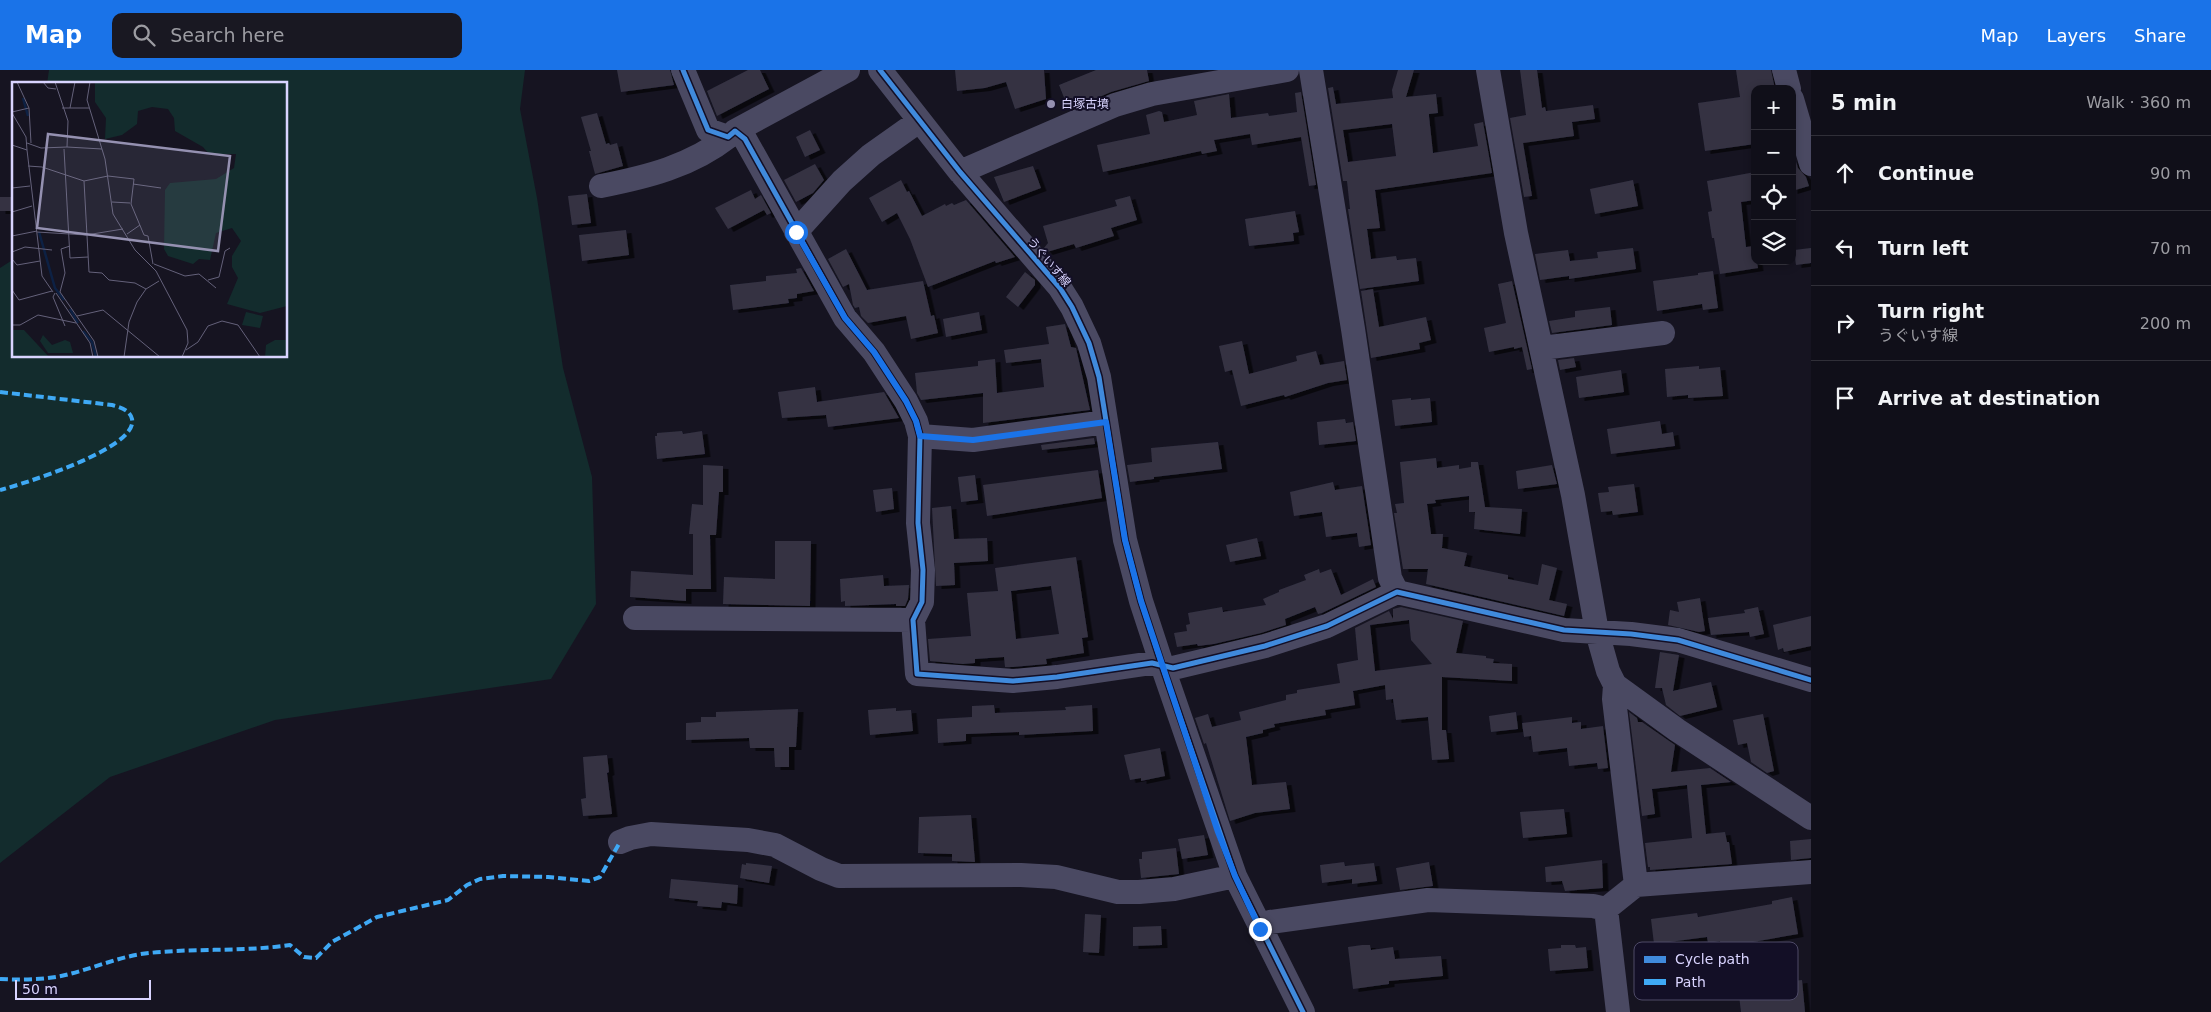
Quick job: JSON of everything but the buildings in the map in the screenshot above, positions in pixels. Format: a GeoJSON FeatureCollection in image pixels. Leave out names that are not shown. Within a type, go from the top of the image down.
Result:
{"type":"FeatureCollection","features":[{"type":"Feature","properties":{"kind":"street"},"geometry":{"type":"LineString","coordinates":[[683,70],[708,130],[731,134],[745,139],[845,318],[874,352],[906,401],[916,421],[920,436],[918,523],[923,570],[922,602],[914,620],[918,674],[1013,681],[1057,678],[1152,664],[1173,668],[1214,659],[1327,626],[1397,592],[1564,630],[1631,634],[1678,640],[1811,680]]}},
{"type":"Feature","properties":{"kind":"street"},"geometry":{"type":"LineString","coordinates":[[602,186],[629,181],[684,164],[711,150],[731,134],[848,70]]}},
{"type":"Feature","properties":{"kind":"street","name":"うぐいす線"},"geometry":{"type":"LineString","coordinates":[[880,70],[960,172],[1060,288],[1072,307],[1089,342],[1099,377],[1125,540],[1141,601],[1235,876],[1303,1012]]}},
{"type":"Feature","properties":{"kind":"street"},"geometry":{"type":"LineString","coordinates":[[960,172],[1124,102],[1152,94],[1287,70]]}},
{"type":"Feature","properties":{"kind":"street"},"geometry":{"type":"LineString","coordinates":[[1311,70],[1353,329],[1390,578],[1397,592]]}},
{"type":"Feature","properties":{"kind":"street"},"geometry":{"type":"LineString","coordinates":[[1488,70],[1516,233],[1573,495],[1597,632],[1608,671],[1615,685],[1677,730],[1811,818]]}},
{"type":"Feature","properties":{"kind":"street"},"geometry":{"type":"LineString","coordinates":[[1784,70],[1788,85]]}},
{"type":"Feature","properties":{"kind":"street"},"geometry":{"type":"LineString","coordinates":[[1796,113],[1811,164]]}},
{"type":"Feature","properties":{"kind":"street"},"geometry":{"type":"LineString","coordinates":[[796,232],[842,181],[872,155],[919,121]]}},
{"type":"Feature","properties":{"kind":"street"},"geometry":{"type":"LineString","coordinates":[[1542,348],[1663,333]]}},
{"type":"Feature","properties":{"kind":"street"},"geometry":{"type":"LineString","coordinates":[[920,436],[973,440],[1106,422]]}},
{"type":"Feature","properties":{"kind":"street"},"geometry":{"type":"LineString","coordinates":[[635,618],[914,620]]}},
{"type":"Feature","properties":{"kind":"street"},"geometry":{"type":"LineString","coordinates":[[1615,685],[1614,699],[1636,885]]}},
{"type":"Feature","properties":{"kind":"street"},"geometry":{"type":"LineString","coordinates":[[620,842],[651,834],[748,840],[775,845],[820,869],[839,876],[1021,875],[1056,877],[1118,892],[1174,889],[1235,876]]}},
{"type":"Feature","properties":{"kind":"street"},"geometry":{"type":"LineString","coordinates":[[1606,909],[1636,885],[1811,872]]}},
{"type":"Feature","properties":{"kind":"street"},"geometry":{"type":"LineString","coordinates":[[1260,929],[1270,922],[1428,900],[1593,906],[1606,909]]}},
{"type":"Feature","properties":{"kind":"street"},"geometry":{"type":"LineString","coordinates":[[1606,909],[1618,1012]]}},
{"type":"Feature","properties":{"kind":"green space"},"geometry":{"type":"Polygon","coordinates":[[[49,70],[525,70],[520,109],[537,198],[563,368],[592,477],[596,604],[551,679],[275,720],[110,777],[0,863],[0,268],[12,260],[12,358],[288,358],[288,82],[47,82],[49,70]]]}},
{"type":"Feature","properties":{"kind":"marked path"},"geometry":{"type":"LineString","coordinates":[[0,392],[112,405],[127,411],[132,419],[129,430],[118,441],[99,453],[54,473],[0,490]]}},
{"type":"Feature","properties":{"kind":"marked path"},"geometry":{"type":"LineString","coordinates":[[0,979],[53,977],[149,953],[290,945],[304,957],[316,958],[332,942],[377,917],[448,900],[467,885],[480,879],[503,876],[548,877],[589,881],[600,877],[620,842]]}},
{"type":"Feature","properties":{"kind":"cycle path"},"geometry":{"type":"LineString","coordinates":[[683,70],[708,130],[728,137],[735,131],[745,139],[845,318],[874,352],[906,401],[916,421],[920,436],[918,523],[923,570],[922,602],[913,620],[917,674],[1013,681],[1057,677],[1152,663],[1173,668],[1265,646],[1327,626],[1397,592],[1564,630],[1631,634],[1678,640],[1811,680]]}},
{"type":"Feature","properties":{"kind":"cycle path"},"geometry":{"type":"LineString","coordinates":[[880,70],[960,172],[1060,288],[1072,307],[1089,343],[1099,377],[1125,540],[1141,601],[1235,876],[1303,1012]]}},
{"type":"Feature","properties":{"kind":"place","name":"白塚古墳"},"geometry":{"type":"Point","coordinates":[1051,104]}},
{"type":"Feature","properties":{"kind":"route"},"geometry":{"type":"LineString","coordinates":[[796,232],[845,318],[874,352],[906,401],[916,421],[920,436],[973,440],[1005,434],[1106,422],[1125,540],[1134,578],[1218,832],[1235,876],[1260,929]]}}]}
